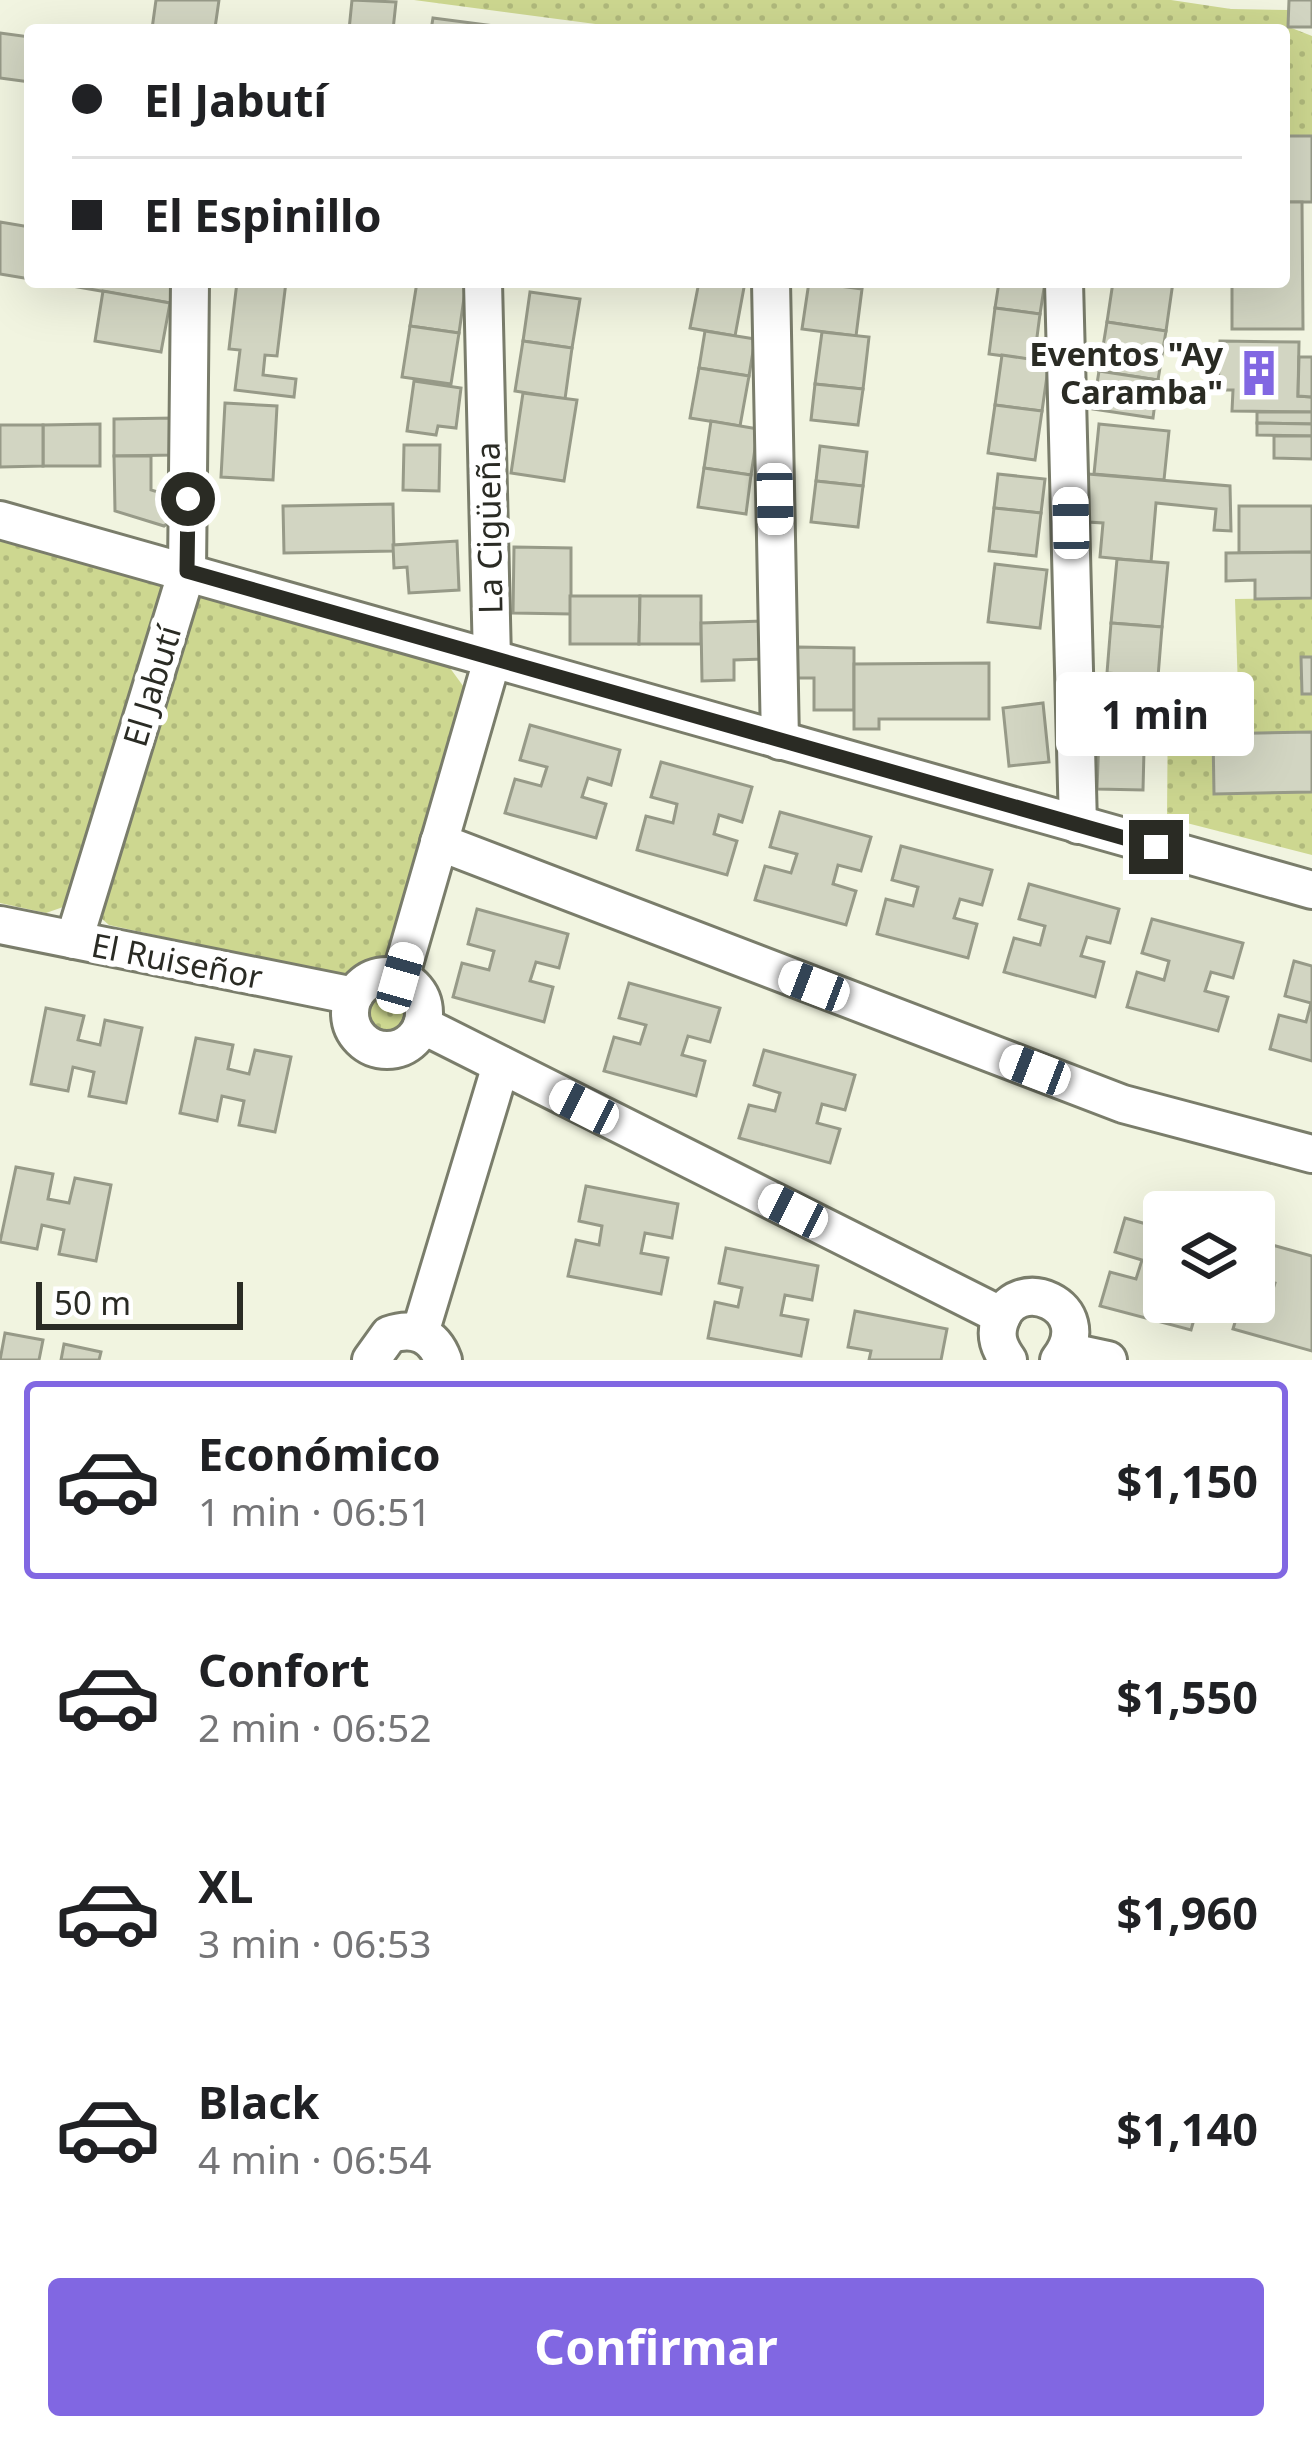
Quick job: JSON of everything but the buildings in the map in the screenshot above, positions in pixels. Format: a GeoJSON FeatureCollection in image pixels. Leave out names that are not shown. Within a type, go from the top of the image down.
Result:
{"type":"FeatureCollection","features":[{"type":"Feature","properties":{"kind":"street","name":"El Jabutí"},"geometry":{"type":"LineString","coordinates":[[74,940],[187,571],[190,288]]}},
{"type":"Feature","properties":{"kind":"street","name":"La Cigüeña"},"geometry":{"type":"LineString","coordinates":[[400,978],[492,660],[483,288]]}},
{"type":"Feature","properties":{"kind":"street"},"geometry":{"type":"LineString","coordinates":[[771,288],[780,741]]}},
{"type":"Feature","properties":{"kind":"street"},"geometry":{"type":"LineString","coordinates":[[1064,288],[1078,825]]}},
{"type":"Feature","properties":{"kind":"street"},"geometry":{"type":"LineString","coordinates":[[0,520],[1312,890]]}},
{"type":"Feature","properties":{"kind":"street"},"geometry":{"type":"LineString","coordinates":[[439,842],[1123,1104],[1312,1154]]}},
{"type":"Feature","properties":{"kind":"street","name":"El Ruiseñor"},"geometry":{"type":"LineString","coordinates":[[0,926],[354,996]]}},
{"type":"Feature","properties":{"kind":"street"},"geometry":{"type":"LineString","coordinates":[[379,977],[400,978],[410,983],[423,1003],[422,1025],[396,1048],[372,1046],[355,1031],[351,1019],[354,996],[379,977]]}},
{"type":"Feature","properties":{"kind":"street"},"geometry":{"type":"LineString","coordinates":[[422,1025],[1001,1316]]}},
{"type":"Feature","properties":{"kind":"street"},"geometry":{"type":"LineString","coordinates":[[371,1360],[388,1335],[409,1330],[431,1346],[500,1065]]}},
{"type":"Feature","properties":{"kind":"street"},"geometry":{"type":"LineString","coordinates":[[1008,1360],[997,1339],[1001,1316],[1018,1300],[1041,1297],[1068,1318],[1071,1329],[1063,1356],[1108,1360]]}},
{"type":"Feature","properties":{"kind":"green space"},"geometry":{"type":"Polygon","coordinates":[[[414,0],[1171,0],[1231,9],[1289,10],[1289,24],[596,24],[414,0]]]}},
{"type":"Feature","properties":{"kind":"green space"},"geometry":{"type":"Polygon","coordinates":[[[1290,27],[1312,36],[1312,136],[1290,136],[1290,27]]]}},
{"type":"Feature","properties":{"kind":"green space"},"geometry":{"type":"Polygon","coordinates":[[[0,535],[160,579],[166,589],[66,906],[46,913],[0,903],[0,535]]]}},
{"type":"Feature","properties":{"kind":"green space"},"geometry":{"type":"Polygon","coordinates":[[[210,592],[450,668],[466,690],[386,963],[350,978],[109,925],[101,918],[196,599],[210,592]]]}},
{"type":"Feature","properties":{"kind":"green space"},"geometry":{"type":"Polygon","coordinates":[[[1312,598],[1312,855],[1167,818],[1168,693],[1238,689],[1235,599],[1312,598]]]}},
{"type":"Feature","properties":{"kind":"green space"},"geometry":{"type":"Polygon","coordinates":[[[387,983],[408,991],[416,1012],[408,1033],[387,1041],[366,1033],[358,1012],[366,991],[387,983]]]}},
{"type":"Feature","properties":{"kind":"place","name":"Eventos \"Ay Caramba\""},"geometry":{"type":"Point","coordinates":[1259,373]}},
{"type":"Feature","properties":{"kind":"route"},"geometry":{"type":"LineString","coordinates":[[188,499],[187,571],[1156,847]]}}]}
